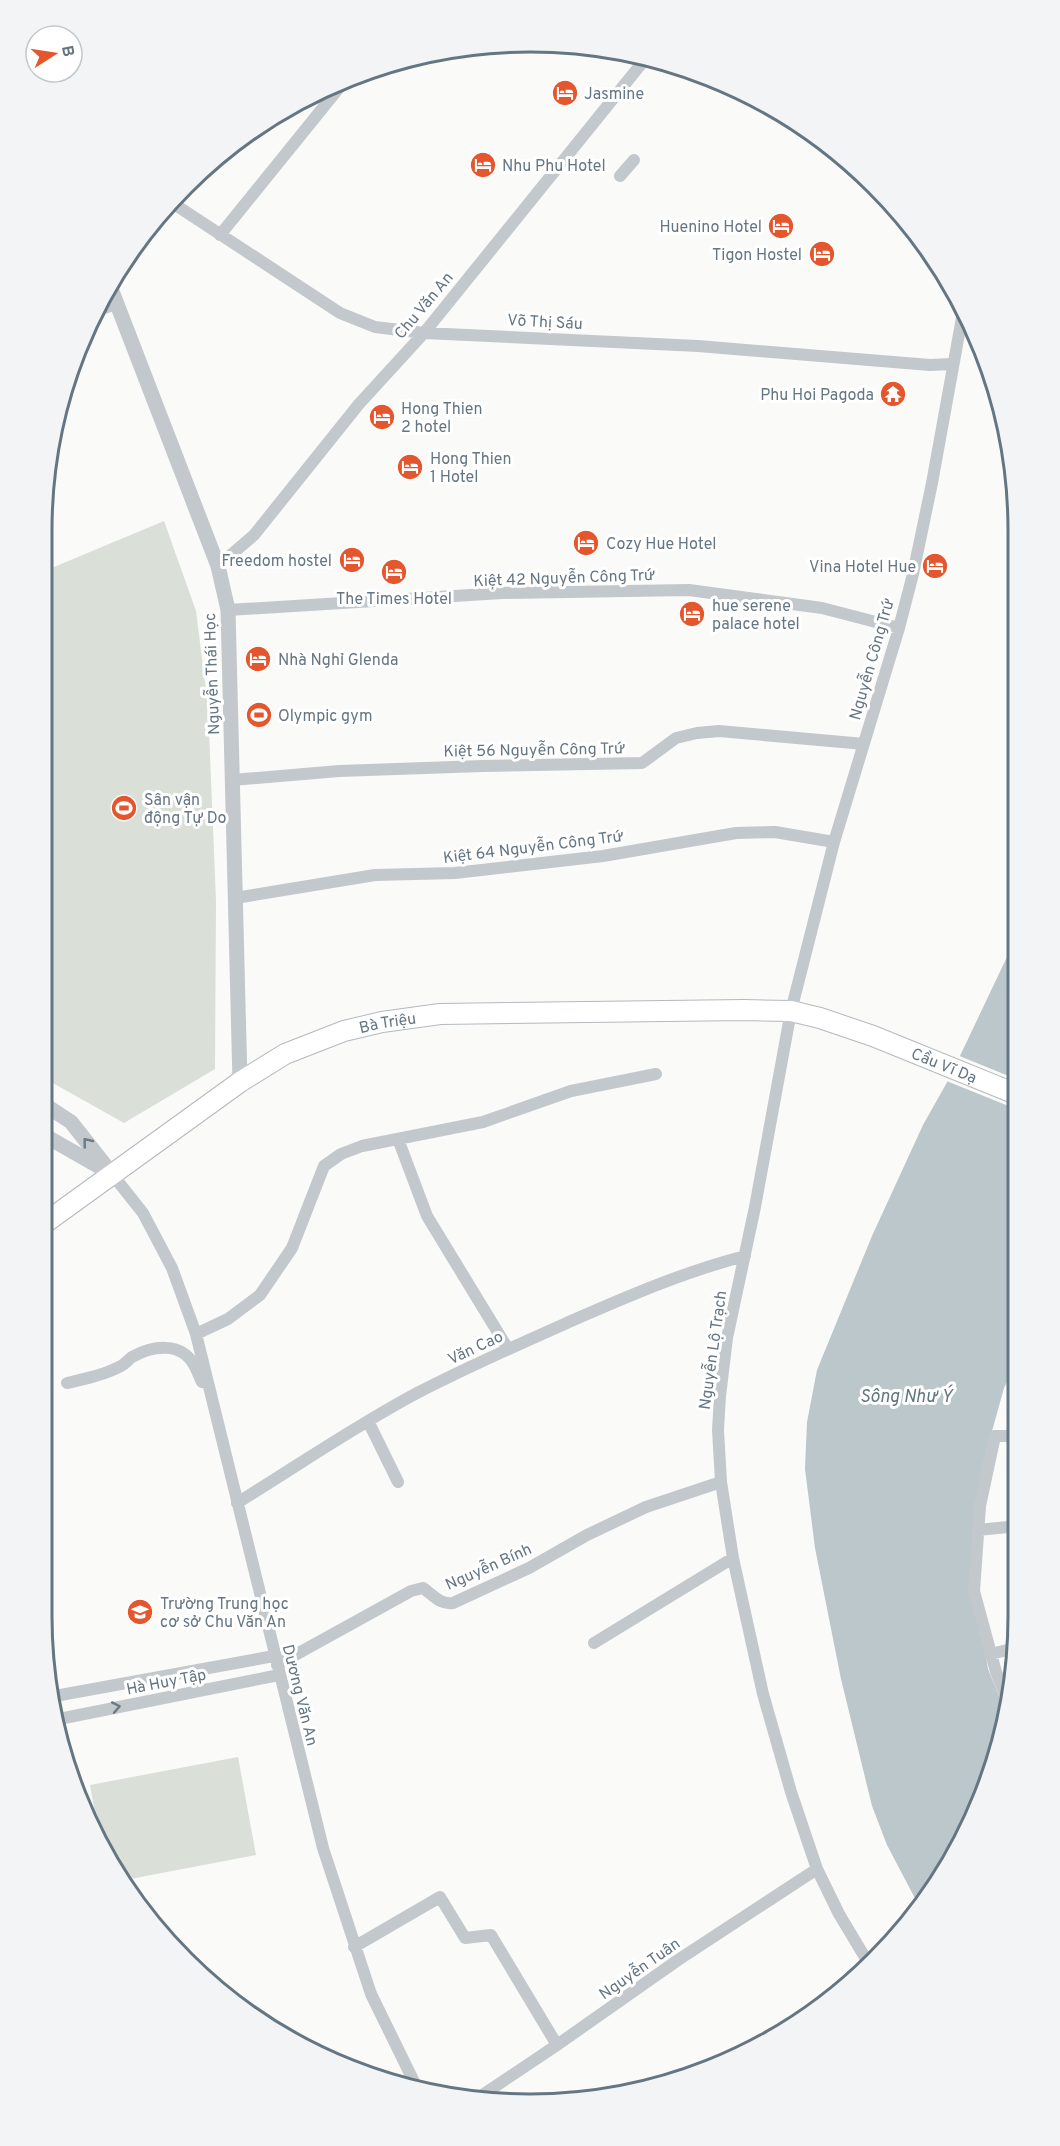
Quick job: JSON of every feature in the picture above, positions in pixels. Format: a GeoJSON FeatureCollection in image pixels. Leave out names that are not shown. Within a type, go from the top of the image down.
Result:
{"type":"FeatureCollection","features":[{"type":"Feature","properties":{"kind":"highway","name":"Bà Triệu"},"geometry":{"type":"LineString","coordinates":[[52,1218],[240,1082],[285,1054],[344,1031],[382,1022],[440,1014],[791,1011],[873,1036]]}},
{"type":"Feature","properties":{"kind":"highway","name":"Cầu Vĩ Dạ"},"geometry":{"type":"LineString","coordinates":[[873,1036],[1008,1091]]}},
{"type":"Feature","properties":{"kind":"street","name":"Chu Văn An"},"geometry":{"type":"LineString","coordinates":[[218,566],[254,535],[359,404],[424,333],[640,66]]}},
{"type":"Feature","properties":{"kind":"street"},"geometry":{"type":"LineString","coordinates":[[220,235],[333,96]]}},
{"type":"Feature","properties":{"kind":"street"},"geometry":{"type":"LineString","coordinates":[[620,176],[634,160]]}},
{"type":"Feature","properties":{"kind":"street","name":"Võ Thị Sáu"},"geometry":{"type":"LineString","coordinates":[[178,207],[340,313],[375,327],[424,333],[698,346],[930,365],[952,364]]}},
{"type":"Feature","properties":{"kind":"street","name":"Nguyễn Thái Học"},"geometry":{"type":"LineString","coordinates":[[114,296],[218,566],[228,610],[240,1082]]}},
{"type":"Feature","properties":{"kind":"street"},"geometry":{"type":"LineString","coordinates":[[108,307],[117,304]]}},
{"type":"Feature","properties":{"kind":"street","name":"Nguyễn Công Trứ"},"geometry":{"type":"LineString","coordinates":[[791,1011],[834,842],[899,628],[932,483],[960,324]]}},
{"type":"Feature","properties":{"kind":"street","name":"Kiệt 42 Nguyễn Công Trứ"},"geometry":{"type":"LineString","coordinates":[[228,610],[502,593],[689,590],[822,608],[899,628]]}},
{"type":"Feature","properties":{"kind":"street","name":"Kiệt 56 Nguyễn Công Trứ"},"geometry":{"type":"LineString","coordinates":[[232,780],[339,771],[642,763],[676,738],[719,731],[864,744]]}},
{"type":"Feature","properties":{"kind":"street","name":"Kiệt 64 Nguyễn Công Trứ"},"geometry":{"type":"LineString","coordinates":[[235,898],[375,875],[455,873],[603,856],[736,833],[775,832],[834,842]]}},
{"type":"Feature","properties":{"kind":"street","name":"Nguyễn Lộ Trạch"},"geometry":{"type":"LineString","coordinates":[[791,1011],[728,1338],[718,1430],[721,1482],[733,1558],[763,1694],[791,1792],[817,1869],[839,1914],[865,1957]]}},
{"type":"Feature","properties":{"kind":"street"},"geometry":{"type":"LineString","coordinates":[[196,1334],[228,1319],[260,1294],[292,1248],[324,1166],[341,1154],[362,1146],[483,1122],[571,1091],[656,1074]]}},
{"type":"Feature","properties":{"kind":"street"},"geometry":{"type":"LineString","coordinates":[[52,1110],[71,1122],[112,1174]]}},
{"type":"Feature","properties":{"kind":"street"},"geometry":{"type":"LineString","coordinates":[[398,1139],[427,1216],[507,1349]]}},
{"type":"Feature","properties":{"kind":"street"},"geometry":{"type":"LineString","coordinates":[[52,1140],[112,1174]]}},
{"type":"Feature","properties":{"kind":"street","name":"Dương Văn An"},"geometry":{"type":"LineString","coordinates":[[112,1174],[143,1213],[172,1268],[196,1334],[323,1848],[371,1994],[412,2078]]}},
{"type":"Feature","properties":{"kind":"street","name":"Văn Cao"},"geometry":{"type":"LineString","coordinates":[[237,1503],[417,1393],[507,1349],[621,1298],[706,1266],[745,1256]]}},
{"type":"Feature","properties":{"kind":"street"},"geometry":{"type":"LineString","coordinates":[[67,1383],[93,1378],[122,1365],[130,1358],[160,1346],[184,1353],[194,1363],[213,1401]]}},
{"type":"Feature","properties":{"kind":"street"},"geometry":{"type":"LineString","coordinates":[[368,1421],[398,1482]]}},
{"type":"Feature","properties":{"kind":"street"},"geometry":{"type":"LineString","coordinates":[[1002,1686],[974,1591],[980,1506],[995,1436],[1008,1436]]}},
{"type":"Feature","properties":{"kind":"street","name":"Nguyễn Bính"},"geometry":{"type":"LineString","coordinates":[[277,1666],[411,1591],[423,1588],[436,1600],[448,1604],[453,1603],[529,1568],[646,1506],[721,1482]]}},
{"type":"Feature","properties":{"kind":"street"},"geometry":{"type":"LineString","coordinates":[[978,1530],[1008,1527]]}},
{"type":"Feature","properties":{"kind":"street"},"geometry":{"type":"LineString","coordinates":[[594,1643],[733,1558]]}},
{"type":"Feature","properties":{"kind":"street"},"geometry":{"type":"LineString","coordinates":[[991,1654],[1006,1650]]}},
{"type":"Feature","properties":{"kind":"street","name":"Hà Huy Tập"},"geometry":{"type":"LineString","coordinates":[[60,1695],[137,1681],[277,1666]]}},
{"type":"Feature","properties":{"kind":"street","name":"Hà Huy Tập"},"geometry":{"type":"LineString","coordinates":[[64,1718],[141,1702],[277,1666]]}},
{"type":"Feature","properties":{"kind":"street"},"geometry":{"type":"LineString","coordinates":[[137,1681],[141,1702]]}},
{"type":"Feature","properties":{"kind":"street","name":"Nguyễn Tuân"},"geometry":{"type":"LineString","coordinates":[[488,2091],[678,1960],[817,1869]]}},
{"type":"Feature","properties":{"kind":"street"},"geometry":{"type":"LineString","coordinates":[[354,1947],[440,1897],[465,1938],[491,1935],[557,2045]]}},
{"type":"Feature","properties":{"kind":"shaded area","name":"Sân vận động Tự Do"},"geometry":{"type":"Polygon","coordinates":[[[164,521],[196,611],[208,706],[216,901],[215,1069],[124,1123],[52,1083],[52,568],[164,521]]]}},
{"type":"Feature","properties":{"kind":"shaded area"},"geometry":{"type":"Polygon","coordinates":[[[238,1757],[256,1855],[132,1879],[116,1855],[95,1811],[90,1785],[238,1757]]]}},
{"type":"Feature","properties":{"kind":"water","name":"Sông Như Ý"},"geometry":{"type":"Polygon","coordinates":[[[1008,955],[1008,1380],[984,1460],[978,1609],[988,1669],[1000,1698],[991,1740],[971,1799],[944,1855],[915,1898],[887,1845],[872,1806],[841,1679],[815,1548],[805,1469],[807,1422],[817,1370],[872,1236],[923,1125],[950,1077],[1008,955]]]}},
{"type":"Feature","properties":{"kind":"pier"},"geometry":{"type":"Polygon","coordinates":[[[957,1055],[1008,1076],[1008,1106],[944,1080],[957,1055]]]}},
{"type":"Feature","properties":{"kind":"place","name":"Jasmine"},"geometry":{"type":"Point","coordinates":[565,93]}},
{"type":"Feature","properties":{"kind":"place","name":"Nhu Phu Hotel"},"geometry":{"type":"Point","coordinates":[483,165]}},
{"type":"Feature","properties":{"kind":"place","name":"Huenino Hotel"},"geometry":{"type":"Point","coordinates":[781,226]}},
{"type":"Feature","properties":{"kind":"place","name":"Tigon Hostel"},"geometry":{"type":"Point","coordinates":[822,254]}},
{"type":"Feature","properties":{"kind":"place","name":"Phu Hoi Pagoda"},"geometry":{"type":"Point","coordinates":[893,394]}},
{"type":"Feature","properties":{"kind":"place","name":"Hong Thien 2 hotel"},"geometry":{"type":"Point","coordinates":[382,417]}},
{"type":"Feature","properties":{"kind":"place","name":"Hong Thien 1 Hotel"},"geometry":{"type":"Point","coordinates":[410,467]}},
{"type":"Feature","properties":{"kind":"place","name":"Cozy Hue Hotel"},"geometry":{"type":"Point","coordinates":[586,543]}},
{"type":"Feature","properties":{"kind":"place","name":"Freedom hostel"},"geometry":{"type":"Point","coordinates":[352,560]}},
{"type":"Feature","properties":{"kind":"place","name":"Vina Hotel Hue"},"geometry":{"type":"Point","coordinates":[935,566]}},
{"type":"Feature","properties":{"kind":"place","name":"The Times Hotel"},"geometry":{"type":"Point","coordinates":[394,572]}},
{"type":"Feature","properties":{"kind":"place","name":"hue serene palace hotel"},"geometry":{"type":"Point","coordinates":[692,614]}},
{"type":"Feature","properties":{"kind":"place","name":"Nhà Nghỉ Glenda"},"geometry":{"type":"Point","coordinates":[258,659]}},
{"type":"Feature","properties":{"kind":"place","name":"Olympic gym"},"geometry":{"type":"Point","coordinates":[259,715]}},
{"type":"Feature","properties":{"kind":"place","name":"Sân vận động Tự Do"},"geometry":{"type":"Point","coordinates":[124,808]}},
{"type":"Feature","properties":{"kind":"place","name":"Trường Trung học cơ sở Chu Văn An"},"geometry":{"type":"Point","coordinates":[140,1612]}}]}
